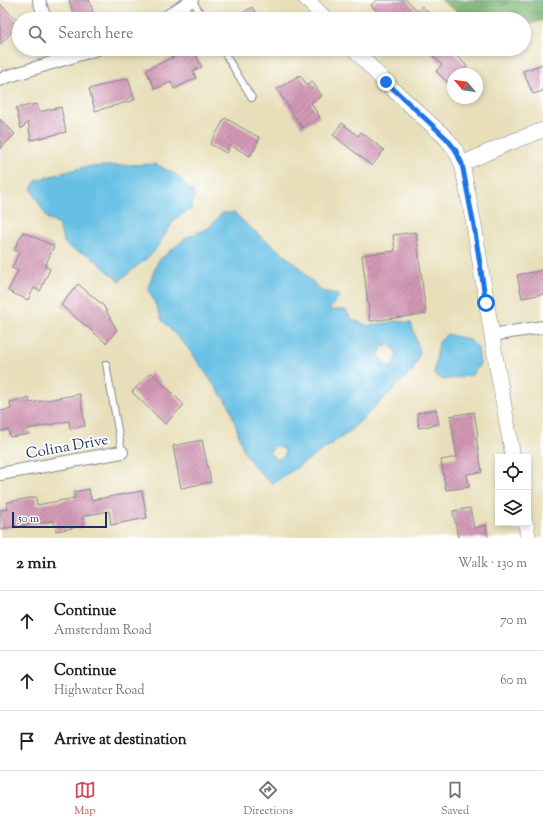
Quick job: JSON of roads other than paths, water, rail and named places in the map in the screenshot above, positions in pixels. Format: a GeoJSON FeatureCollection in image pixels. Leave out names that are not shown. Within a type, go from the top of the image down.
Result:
{"type":"FeatureCollection","features":[{"type":"Feature","properties":{"kind":"street"},"geometry":{"type":"LineString","coordinates":[[39,0],[43,12]]}},
{"type":"Feature","properties":{"kind":"street"},"geometry":{"type":"LineString","coordinates":[[174,12],[192,0]]}},
{"type":"Feature","properties":{"kind":"street"},"geometry":{"type":"LineString","coordinates":[[307,0],[319,12]]}},
{"type":"Feature","properties":{"kind":"street"},"geometry":{"type":"LineString","coordinates":[[0,80],[53,56]]}},
{"type":"Feature","properties":{"kind":"street"},"geometry":{"type":"LineString","coordinates":[[361,56],[386,82],[446,138],[455,149],[462,164],[512,454]]}},
{"type":"Feature","properties":{"kind":"street"},"geometry":{"type":"LineString","coordinates":[[462,164],[506,144],[543,130]]}},
{"type":"Feature","properties":{"kind":"street"},"geometry":{"type":"LineString","coordinates":[[492,335],[543,327]]}},
{"type":"Feature","properties":{"kind":"street","name":"Colina Drive"},"geometry":{"type":"LineString","coordinates":[[0,474],[122,452]]}},
{"type":"Feature","properties":{"kind":"street"},"geometry":{"type":"LineString","coordinates":[[526,526],[528,538]]}},
{"type":"Feature","properties":{"kind":"lane"},"geometry":{"type":"LineString","coordinates":[[192,0],[200,12]]}},
{"type":"Feature","properties":{"kind":"lane"},"geometry":{"type":"LineString","coordinates":[[226,56],[252,98]]}},
{"type":"Feature","properties":{"kind":"lane","name":"Colina Drive"},"geometry":{"type":"LineString","coordinates":[[106,364],[122,452]]}},
{"type":"Feature","properties":{"kind":"water"},"geometry":{"type":"Polygon","coordinates":[[[155,164],[175,174],[195,194],[191,209],[175,219],[153,253],[119,281],[90,255],[76,251],[65,244],[58,224],[48,219],[31,189],[37,180],[84,167],[155,164]]]}},
{"type":"Feature","properties":{"kind":"water"},"geometry":{"type":"Polygon","coordinates":[[[222,213],[235,213],[249,227],[297,265],[321,291],[340,295],[329,310],[346,310],[351,319],[368,326],[397,321],[411,323],[420,352],[413,370],[348,433],[272,484],[257,470],[244,452],[230,407],[187,347],[162,320],[148,287],[158,261],[187,237],[209,228],[222,213]],[[391,345],[381,347],[379,357],[387,368],[393,366],[397,354],[391,345]],[[276,445],[269,453],[277,460],[284,456],[285,450],[276,445]]]}},
{"type":"Feature","properties":{"kind":"water"},"geometry":{"type":"Polygon","coordinates":[[[447,334],[470,340],[478,348],[480,364],[472,375],[443,380],[434,374],[439,342],[447,334]]]}}]}
